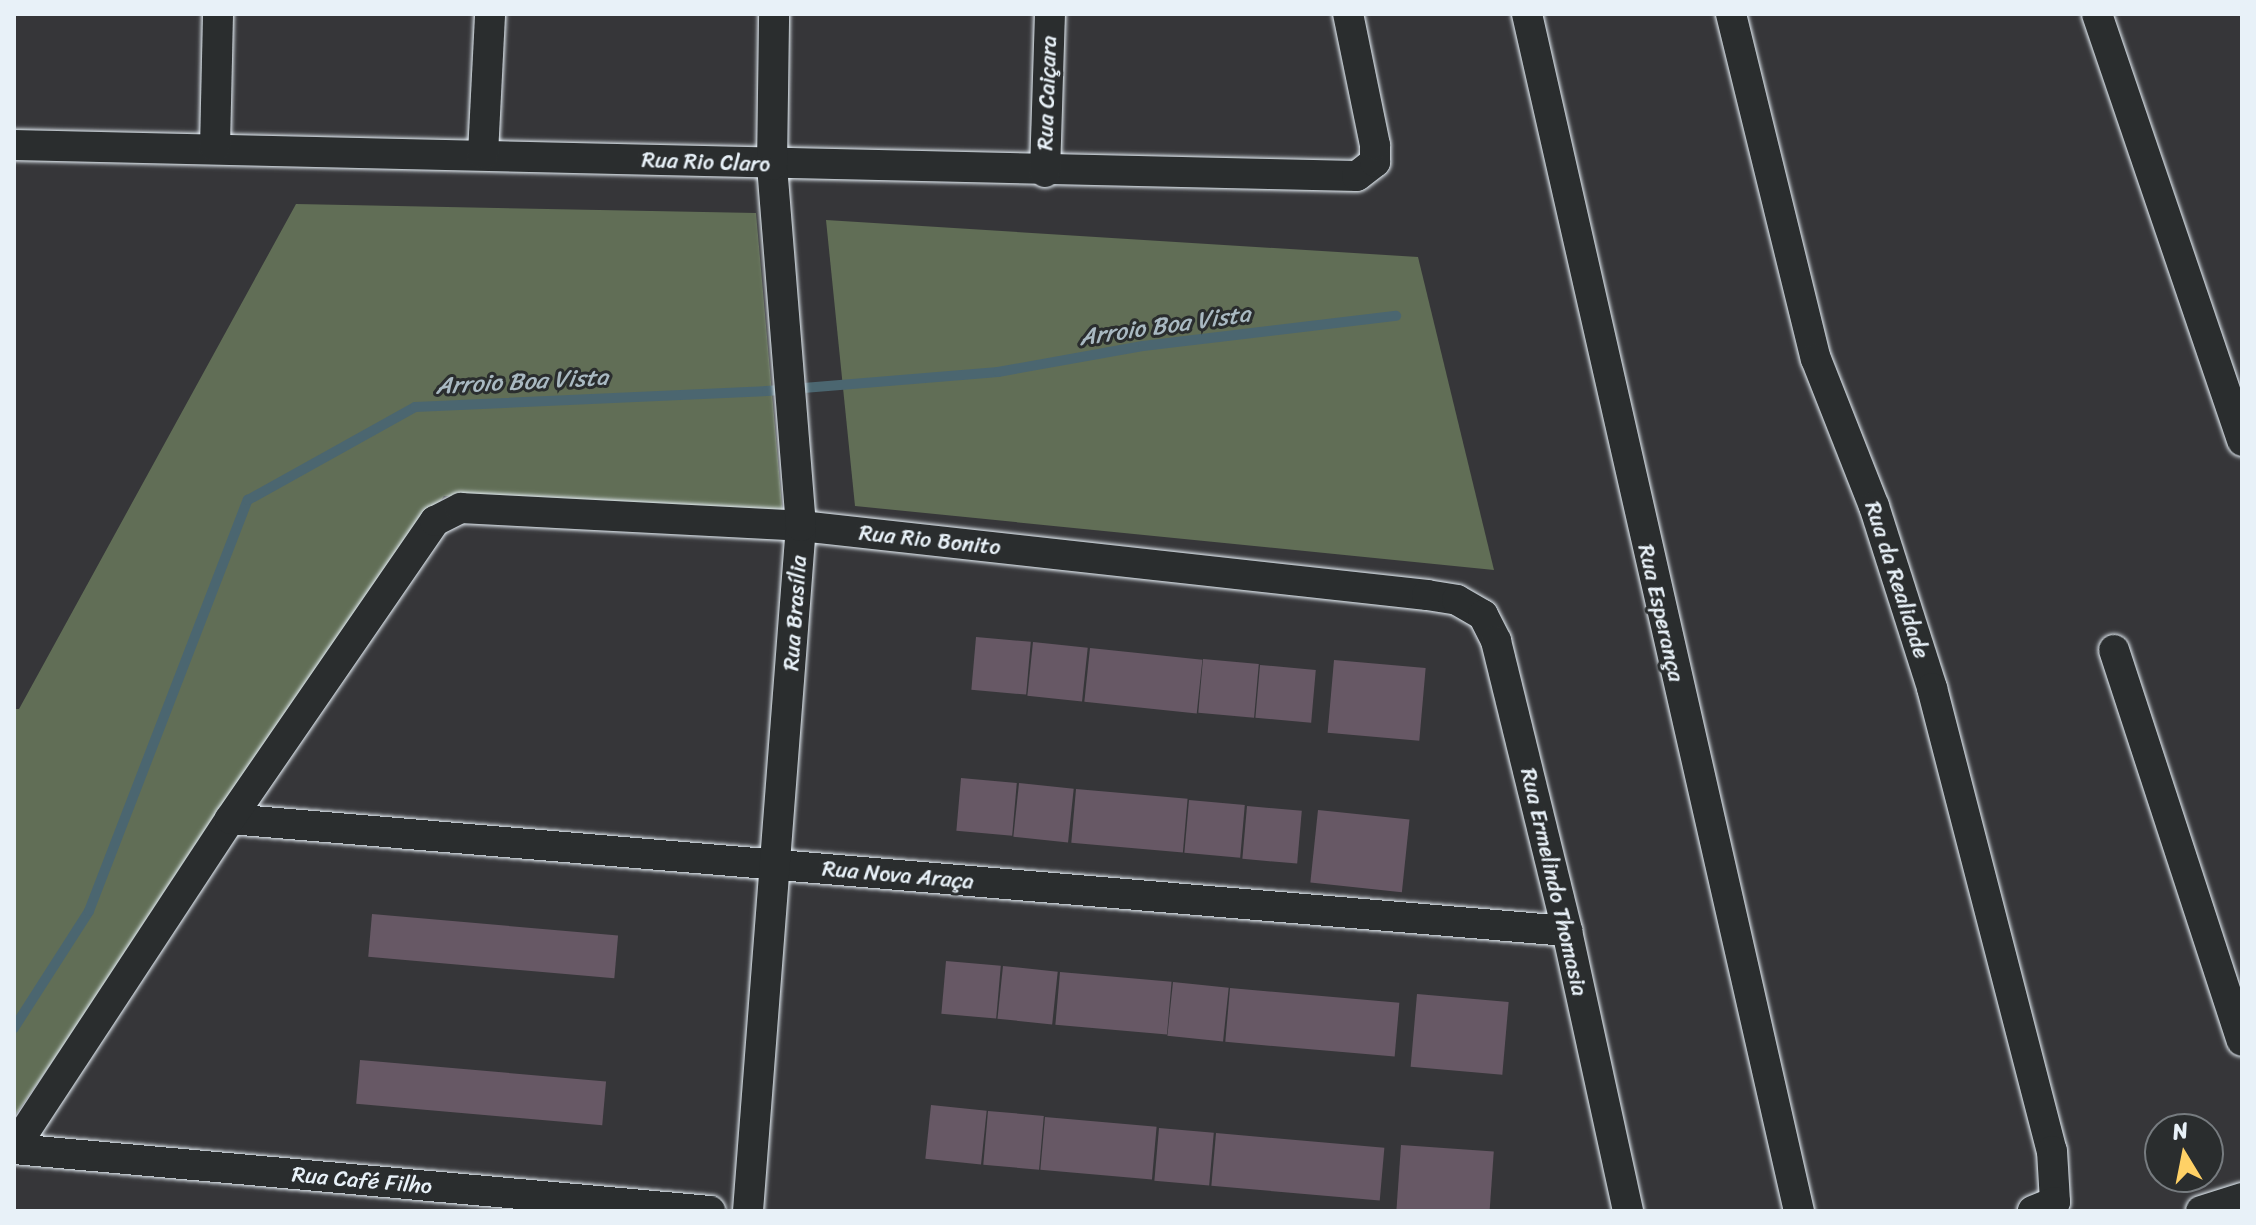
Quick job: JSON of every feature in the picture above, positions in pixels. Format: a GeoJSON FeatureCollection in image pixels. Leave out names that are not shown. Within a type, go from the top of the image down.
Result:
{"type":"FeatureCollection","features":[{"type":"Feature","properties":{"kind":"street"},"geometry":{"type":"LineString","coordinates":[[215,147],[218,14]]}},
{"type":"Feature","properties":{"kind":"street"},"geometry":{"type":"LineString","coordinates":[[483,154],[490,14]]}},
{"type":"Feature","properties":{"kind":"street","name":"Rua Brasília"},"geometry":{"type":"LineString","coordinates":[[748,1211],[801,526],[772,165],[774,14]]}},
{"type":"Feature","properties":{"kind":"street","name":"Rua Caiçara"},"geometry":{"type":"LineString","coordinates":[[1045,172],[1050,14]]}},
{"type":"Feature","properties":{"kind":"street","name":"Rua Rio Claro"},"geometry":{"type":"LineString","coordinates":[[14,145],[483,154],[1045,172],[1357,176],[1375,162],[1375,145],[1348,14]]}},
{"type":"Feature","properties":{"kind":"street","name":"Rua Esperança"},"geometry":{"type":"LineString","coordinates":[[1527,14],[1799,1211]]}},
{"type":"Feature","properties":{"kind":"street","name":"Rua da Realidade"},"geometry":{"type":"LineString","coordinates":[[1731,14],[1816,359],[1874,506],[1932,688],[2052,1151],[2055,1202],[2033,1211]]}},
{"type":"Feature","properties":{"kind":"street"},"geometry":{"type":"LineString","coordinates":[[2097,14],[2242,441]]}},
{"type":"Feature","properties":{"kind":"street","name":"Rua Rio Bonito"},"geometry":{"type":"LineString","coordinates":[[230,819],[435,521],[461,508],[801,526],[1427,595]]}},
{"type":"Feature","properties":{"kind":"street","name":"Rua Ermelindo Thomasia"},"geometry":{"type":"LineString","coordinates":[[1427,595],[1457,600],[1483,615],[1496,641],[1567,931],[1628,1211]]}},
{"type":"Feature","properties":{"kind":"street"},"geometry":{"type":"LineString","coordinates":[[2114,650],[2242,1041]]}},
{"type":"Feature","properties":{"kind":"street"},"geometry":{"type":"LineString","coordinates":[[14,1148],[230,819]]}},
{"type":"Feature","properties":{"kind":"street","name":"Rua Nova Araça"},"geometry":{"type":"LineString","coordinates":[[230,819],[1567,931]]}},
{"type":"Feature","properties":{"kind":"street","name":"Rua Café Filho"},"geometry":{"type":"LineString","coordinates":[[14,1148],[710,1211]]}},
{"type":"Feature","properties":{"kind":"street"},"geometry":{"type":"LineString","coordinates":[[2201,1211],[2242,1198]]}},
{"type":"Feature","properties":{"kind":"green space"},"geometry":{"type":"Polygon","coordinates":[[[296,204],[756,213],[783,517],[444,496],[14,1117],[14,709],[19,709],[296,204]]]}},
{"type":"Feature","properties":{"kind":"green space"},"geometry":{"type":"Polygon","coordinates":[[[826,220],[1418,257],[1494,570],[855,506],[826,220]]]}},
{"type":"Feature","properties":{"kind":"building"},"geometry":{"type":"Polygon","coordinates":[[[976,637],[1031,642],[1026,695],[971,690],[976,637]]]}},
{"type":"Feature","properties":{"kind":"building"},"geometry":{"type":"Polygon","coordinates":[[[1033,642],[1088,648],[1082,701],[1027,696],[1033,642]]]}},
{"type":"Feature","properties":{"kind":"building"},"geometry":{"type":"Polygon","coordinates":[[[1090,648],[1202,660],[1197,714],[1084,702],[1090,648]]]}},
{"type":"Feature","properties":{"kind":"building"},"geometry":{"type":"Polygon","coordinates":[[[1203,659],[1259,664],[1254,718],[1198,713],[1203,659]]]}},
{"type":"Feature","properties":{"kind":"building"},"geometry":{"type":"Polygon","coordinates":[[[1334,660],[1426,668],[1419,741],[1328,733],[1334,660]]]}},
{"type":"Feature","properties":{"kind":"building"},"geometry":{"type":"Polygon","coordinates":[[[1260,665],[1316,670],[1311,723],[1255,718],[1260,665]]]}},
{"type":"Feature","properties":{"kind":"building"},"geometry":{"type":"Polygon","coordinates":[[[961,778],[1017,783],[1012,836],[956,831],[961,778]]]}},
{"type":"Feature","properties":{"kind":"building"},"geometry":{"type":"Polygon","coordinates":[[[1019,783],[1074,789],[1068,842],[1013,837],[1019,783]]]}},
{"type":"Feature","properties":{"kind":"building"},"geometry":{"type":"Polygon","coordinates":[[[1076,789],[1188,799],[1183,853],[1071,843],[1076,789]]]}},
{"type":"Feature","properties":{"kind":"building"},"geometry":{"type":"Polygon","coordinates":[[[1189,800],[1245,805],[1240,858],[1184,853],[1189,800]]]}},
{"type":"Feature","properties":{"kind":"building"},"geometry":{"type":"Polygon","coordinates":[[[1247,806],[1302,811],[1297,864],[1242,859],[1247,806]]]}},
{"type":"Feature","properties":{"kind":"building"},"geometry":{"type":"Polygon","coordinates":[[[1318,810],[1409,820],[1402,892],[1310,883],[1318,810]]]}},
{"type":"Feature","properties":{"kind":"building"},"geometry":{"type":"Polygon","coordinates":[[[372,914],[618,936],[614,978],[368,957],[372,914]]]}},
{"type":"Feature","properties":{"kind":"building"},"geometry":{"type":"Polygon","coordinates":[[[946,961],[1001,966],[996,1019],[941,1014],[946,961]]]}},
{"type":"Feature","properties":{"kind":"building"},"geometry":{"type":"Polygon","coordinates":[[[1003,966],[1058,972],[1052,1024],[997,1019],[1003,966]]]}},
{"type":"Feature","properties":{"kind":"building"},"geometry":{"type":"Polygon","coordinates":[[[1060,972],[1172,982],[1167,1035],[1055,1025],[1060,972]]]}},
{"type":"Feature","properties":{"kind":"building"},"geometry":{"type":"Polygon","coordinates":[[[1173,982],[1229,988],[1223,1042],[1167,1036],[1173,982]]]}},
{"type":"Feature","properties":{"kind":"building"},"geometry":{"type":"Polygon","coordinates":[[[1230,988],[1399,1003],[1395,1057],[1225,1042],[1230,988]]]}},
{"type":"Feature","properties":{"kind":"building"},"geometry":{"type":"Polygon","coordinates":[[[1417,994],[1509,1002],[1502,1075],[1411,1067],[1417,994]]]}},
{"type":"Feature","properties":{"kind":"building"},"geometry":{"type":"Polygon","coordinates":[[[360,1060],[606,1082],[602,1125],[356,1104],[360,1060]]]}},
{"type":"Feature","properties":{"kind":"building"},"geometry":{"type":"Polygon","coordinates":[[[931,1105],[987,1111],[981,1165],[925,1159],[931,1105]]]}},
{"type":"Feature","properties":{"kind":"building"},"geometry":{"type":"Polygon","coordinates":[[[988,1111],[1044,1116],[1039,1170],[983,1165],[988,1111]]]}},
{"type":"Feature","properties":{"kind":"building"},"geometry":{"type":"Polygon","coordinates":[[[1045,1117],[1157,1127],[1152,1180],[1040,1170],[1045,1117]]]}},
{"type":"Feature","properties":{"kind":"building"},"geometry":{"type":"Polygon","coordinates":[[[1159,1128],[1214,1133],[1209,1186],[1154,1181],[1159,1128]]]}},
{"type":"Feature","properties":{"kind":"building"},"geometry":{"type":"Polygon","coordinates":[[[1216,1133],[1384,1148],[1380,1201],[1211,1186],[1216,1133]]]}},
{"type":"Feature","properties":{"kind":"building"},"geometry":{"type":"Polygon","coordinates":[[[1401,1145],[1494,1151],[1490,1211],[1396,1211],[1401,1145]]]}},
{"type":"Feature","properties":{"kind":"waterway","name":"Arroio Boa Vista"},"geometry":{"type":"LineString","coordinates":[[14,1028],[89,911],[248,500],[415,407],[767,391],[998,372],[1143,346],[1396,316]]}}]}
